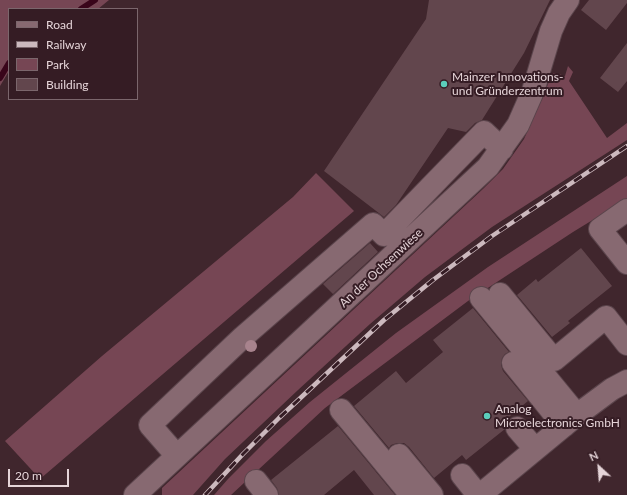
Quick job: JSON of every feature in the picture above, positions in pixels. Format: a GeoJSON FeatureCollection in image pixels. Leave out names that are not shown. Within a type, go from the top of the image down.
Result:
{"type":"FeatureCollection","features":[{"type":"Feature","properties":{"kind":"street","name":"An der Ochsenwiese"},"geometry":{"type":"LineString","coordinates":[[136,495],[470,186],[488,167],[518,125],[533,90],[551,31],[559,13],[568,0]]}},
{"type":"Feature","properties":{"kind":"street"},"geometry":{"type":"LineString","coordinates":[[177,456],[150,425],[243,337],[373,224],[384,235],[484,132],[502,149]]}},
{"type":"Feature","properties":{"kind":"street"},"geometry":{"type":"LineString","coordinates":[[627,210],[600,230],[627,263]]}},
{"type":"Feature","properties":{"kind":"street"},"geometry":{"type":"LineString","coordinates":[[571,420],[490,296],[554,360],[606,317],[627,344]]}},
{"type":"Feature","properties":{"kind":"street"},"geometry":{"type":"LineString","coordinates":[[513,363],[571,420]]}},
{"type":"Feature","properties":{"kind":"street"},"geometry":{"type":"LineString","coordinates":[[462,475],[479,495],[571,420],[612,389],[627,381]]}},
{"type":"Feature","properties":{"kind":"street"},"geometry":{"type":"LineString","coordinates":[[341,410],[411,495]]}},
{"type":"Feature","properties":{"kind":"street"},"geometry":{"type":"LineString","coordinates":[[517,428],[535,449]]}},
{"type":"Feature","properties":{"kind":"street"},"geometry":{"type":"LineString","coordinates":[[399,455],[432,495]]}},
{"type":"Feature","properties":{"kind":"green space"},"geometry":{"type":"Polygon","coordinates":[[[0,0],[109,0],[99,8],[8,8],[8,73],[0,86],[0,0]]]}},
{"type":"Feature","properties":{"kind":"green space"},"geometry":{"type":"Polygon","coordinates":[[[568,66],[573,72],[569,81],[607,138],[627,123],[627,140],[492,227],[425,277],[370,324],[298,390],[225,459],[193,495],[162,495],[162,488],[503,169],[524,139],[552,74],[555,73],[565,76],[568,66]]]}},
{"type":"Feature","properties":{"kind":"green space"},"geometry":{"type":"Polygon","coordinates":[[[316,173],[354,211],[40,479],[5,441],[102,356],[293,197],[316,173]]]}},
{"type":"Feature","properties":{"kind":"green space"},"geometry":{"type":"Polygon","coordinates":[[[627,176],[627,199],[573,232],[468,301],[325,408],[231,495],[214,495],[266,441],[310,402],[396,333],[488,267],[627,176]]]}},
{"type":"Feature","properties":{"kind":"building","name":"Mainzer Innovations- und Gründerzentrum"},"geometry":{"type":"Polygon","coordinates":[[[429,0],[550,0],[524,53],[482,120],[475,123],[466,132],[448,128],[396,205],[384,217],[324,171],[426,19],[429,0]]]}},
{"type":"Feature","properties":{"kind":"building"},"geometry":{"type":"Polygon","coordinates":[[[589,0],[627,0],[627,3],[606,30],[581,10],[589,0]]]}},
{"type":"Feature","properties":{"kind":"building"},"geometry":{"type":"Polygon","coordinates":[[[627,43],[627,81],[618,92],[600,78],[627,43]]]}},
{"type":"Feature","properties":{"kind":"building"},"geometry":{"type":"Polygon","coordinates":[[[370,243],[378,252],[333,294],[323,284],[370,243]]]}},
{"type":"Feature","properties":{"kind":"building"},"geometry":{"type":"Polygon","coordinates":[[[581,248],[612,286],[568,321],[570,323],[552,337],[517,295],[536,279],[538,282],[581,248]]]}},
{"type":"Feature","properties":{"kind":"building"},"geometry":{"type":"Polygon","coordinates":[[[473,308],[509,352],[502,358],[501,365],[503,371],[528,401],[504,421],[506,423],[505,429],[466,460],[462,455],[434,478],[404,443],[391,445],[389,448],[354,406],[396,371],[406,383],[443,352],[433,340],[473,308]]]}},
{"type":"Feature","properties":{"kind":"building"},"geometry":{"type":"Polygon","coordinates":[[[338,426],[395,495],[374,495],[354,470],[324,495],[279,495],[277,488],[271,480],[338,426]]]}},
{"type":"Feature","properties":{"kind":"waterway"},"geometry":{"type":"LineString","coordinates":[[83,8],[95,0]]}},
{"type":"Feature","properties":{"kind":"waterway"},"geometry":{"type":"LineString","coordinates":[[0,78],[8,65]]}},
{"type":"Feature","properties":{"kind":"railway"},"geometry":{"type":"LineString","coordinates":[[205,495],[279,418],[384,320],[433,280],[492,236],[627,146]]}},
{"type":"Feature","properties":{"kind":"place","name":"Mainzer Innovations- und Gründerzentrum"},"geometry":{"type":"Point","coordinates":[444,84]}},
{"type":"Feature","properties":{"kind":"place","name":"Analog Microelectronics GmbH"},"geometry":{"type":"Point","coordinates":[487,416]}}]}
